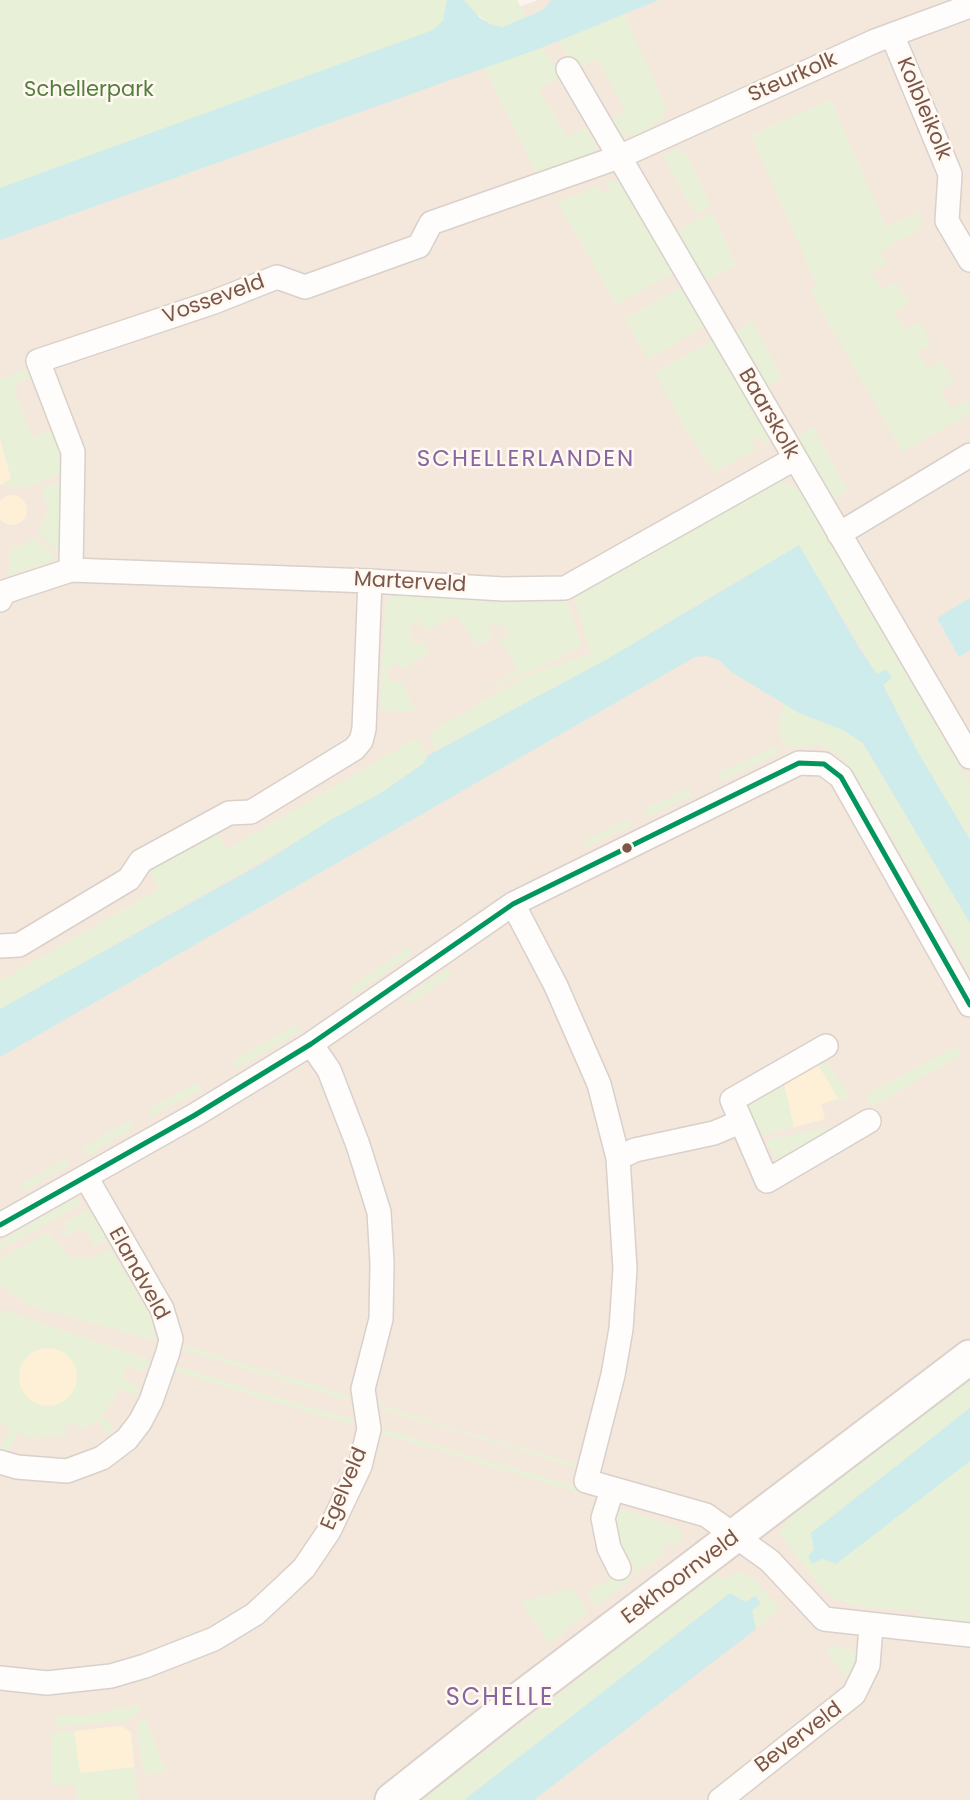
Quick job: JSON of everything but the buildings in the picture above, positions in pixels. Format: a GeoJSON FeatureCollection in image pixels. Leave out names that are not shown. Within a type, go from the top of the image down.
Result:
{"type":"FeatureCollection","features":[{"type":"Feature","properties":{"kind":"street","name":"Steurkolk"},"geometry":{"type":"LineString","coordinates":[[620,157],[875,41],[893,37],[970,6]]}},
{"type":"Feature","properties":{"kind":"street","name":"Kolbleikolk"},"geometry":{"type":"LineString","coordinates":[[893,37],[950,174],[947,221],[970,260]]}},
{"type":"Feature","properties":{"kind":"street","name":"Baarskolk"},"geometry":{"type":"LineString","coordinates":[[568,69],[970,757]]}},
{"type":"Feature","properties":{"kind":"street","name":"Vosseveld"},"geometry":{"type":"LineString","coordinates":[[71,570],[73,452],[38,361],[214,302],[277,277],[305,287],[419,246],[431,223],[620,157]]}},
{"type":"Feature","properties":{"kind":"street"},"geometry":{"type":"LineString","coordinates":[[839,534],[970,455]]}},
{"type":"Feature","properties":{"kind":"street","name":"Marterveld"},"geometry":{"type":"LineString","coordinates":[[1,593],[71,570],[370,581],[503,589],[565,588],[794,459]]}},
{"type":"Feature","properties":{"kind":"street"},"geometry":{"type":"LineString","coordinates":[[0,946],[19,945],[129,879],[141,861],[229,813],[251,812],[354,749],[361,741],[364,729],[370,581]]}},
{"type":"Feature","properties":{"kind":"street"},"geometry":{"type":"LineString","coordinates":[[0,1225],[86,1178],[310,1044],[513,904],[799,763],[824,764],[841,777],[970,1005]]}},
{"type":"Feature","properties":{"kind":"street"},"geometry":{"type":"LineString","coordinates":[[513,904],[556,986],[599,1084],[618,1158],[625,1269],[621,1329],[613,1375],[586,1481],[706,1516],[770,1561],[824,1619],[970,1635]]}},
{"type":"Feature","properties":{"kind":"street","name":"Egelveld"},"geometry":{"type":"LineString","coordinates":[[0,1678],[47,1683],[111,1675],[145,1666],[214,1639],[255,1614],[283,1588],[304,1568],[329,1531],[360,1466],[369,1429],[363,1389],[380,1319],[382,1263],[379,1212],[358,1145],[329,1070],[310,1044]]}},
{"type":"Feature","properties":{"kind":"street"},"geometry":{"type":"LineString","coordinates":[[826,1046],[732,1100],[767,1181],[869,1121]]}},
{"type":"Feature","properties":{"kind":"street"},"geometry":{"type":"LineString","coordinates":[[618,1158],[635,1150],[714,1133],[740,1122]]}},
{"type":"Feature","properties":{"kind":"street","name":"Elandveld"},"geometry":{"type":"LineString","coordinates":[[0,1462],[17,1467],[67,1471],[102,1458],[127,1439],[140,1422],[151,1401],[168,1352],[171,1339],[162,1309],[86,1178]]}},
{"type":"Feature","properties":{"kind":"street","name":"Eekhoornveld"},"geometry":{"type":"LineString","coordinates":[[392,1800],[452,1750],[970,1357]]}},
{"type":"Feature","properties":{"kind":"street"},"geometry":{"type":"LineString","coordinates":[[612,1490],[603,1518],[609,1548],[620,1569]]}},
{"type":"Feature","properties":{"kind":"street","name":"Beverveld"},"geometry":{"type":"LineString","coordinates":[[720,1800],[846,1702],[859,1688],[868,1665],[871,1626]]}},
{"type":"Feature","properties":{"kind":"shaded area"},"geometry":{"type":"Polygon","coordinates":[[[538,0],[970,0],[970,1800],[0,1800],[0,202],[538,0]]]}},
{"type":"Feature","properties":{"kind":"green space","name":"Schellerpark"},"geometry":{"type":"Polygon","coordinates":[[[0,0],[455,0],[482,47],[0,218],[0,0]]]}},
{"type":"Feature","properties":{"kind":"green space"},"geometry":{"type":"Polygon","coordinates":[[[464,0],[517,0],[527,17],[503,27],[492,25],[468,8],[464,0]]]}},
{"type":"Feature","properties":{"kind":"green space"},"geometry":{"type":"Polygon","coordinates":[[[624,14],[667,109],[662,111],[665,118],[636,135],[628,136],[616,133],[607,122],[626,111],[596,58],[575,71],[559,40],[624,14]]]}},
{"type":"Feature","properties":{"kind":"green space"},"geometry":{"type":"Polygon","coordinates":[[[541,48],[554,63],[558,78],[538,89],[568,137],[587,127],[596,148],[591,156],[538,176],[484,68],[541,48]]]}},
{"type":"Feature","properties":{"kind":"green space"},"geometry":{"type":"Polygon","coordinates":[[[831,100],[886,227],[920,212],[922,227],[880,252],[886,264],[871,272],[882,290],[896,282],[909,303],[895,312],[905,330],[920,322],[931,343],[917,352],[928,369],[942,361],[954,382],[940,391],[950,409],[965,401],[970,409],[970,413],[903,452],[811,292],[816,283],[751,135],[831,100]]]}},
{"type":"Feature","properties":{"kind":"green space"},"geometry":{"type":"Polygon","coordinates":[[[676,149],[688,156],[711,207],[695,213],[663,156],[676,149]]]}},
{"type":"Feature","properties":{"kind":"green space"},"geometry":{"type":"Polygon","coordinates":[[[618,180],[674,272],[616,305],[558,202],[599,186],[602,193],[610,190],[607,183],[618,180]]]}},
{"type":"Feature","properties":{"kind":"green space"},"geometry":{"type":"Polygon","coordinates":[[[712,213],[736,265],[705,282],[677,233],[693,221],[712,213]]]}},
{"type":"Feature","properties":{"kind":"green space"},"geometry":{"type":"Polygon","coordinates":[[[683,286],[705,326],[648,359],[625,319],[683,286]]]}},
{"type":"Feature","properties":{"kind":"green space"},"geometry":{"type":"Polygon","coordinates":[[[752,321],[782,378],[766,387],[734,333],[752,321]]]}},
{"type":"Feature","properties":{"kind":"green space"},"geometry":{"type":"Polygon","coordinates":[[[713,340],[770,441],[764,444],[759,437],[752,442],[756,449],[714,472],[686,430],[655,373],[713,340]]]}},
{"type":"Feature","properties":{"kind":"green space"},"geometry":{"type":"Polygon","coordinates":[[[28,368],[31,378],[13,384],[31,437],[51,431],[64,463],[63,473],[23,488],[0,485],[0,380],[28,368]]]}},
{"type":"Feature","properties":{"kind":"green space"},"geometry":{"type":"Polygon","coordinates":[[[813,427],[848,491],[831,501],[794,438],[813,427]]]}},
{"type":"Feature","properties":{"kind":"green space"},"geometry":{"type":"Polygon","coordinates":[[[780,481],[801,491],[970,785],[970,840],[916,749],[883,684],[891,679],[877,674],[824,586],[746,575],[609,658],[435,751],[429,733],[527,676],[591,653],[573,594],[591,588],[771,482],[780,481]]]}},
{"type":"Feature","properties":{"kind":"green space"},"geometry":{"type":"Polygon","coordinates":[[[62,482],[59,552],[38,533],[48,510],[42,488],[62,482]]]}},
{"type":"Feature","properties":{"kind":"green space"},"geometry":{"type":"Polygon","coordinates":[[[34,538],[56,557],[8,576],[11,547],[21,546],[34,538]]]}},
{"type":"Feature","properties":{"kind":"green space"},"geometry":{"type":"Polygon","coordinates":[[[401,594],[565,597],[582,645],[545,665],[483,691],[518,670],[500,640],[510,635],[507,628],[493,624],[487,627],[493,638],[477,647],[457,614],[426,631],[420,620],[411,624],[409,632],[415,646],[423,641],[429,653],[403,669],[396,663],[387,670],[390,682],[401,682],[416,712],[380,710],[385,606],[390,597],[401,594]]]}},
{"type":"Feature","properties":{"kind":"green space"},"geometry":{"type":"Polygon","coordinates":[[[784,703],[799,713],[845,731],[863,743],[970,923],[970,972],[852,769],[841,756],[818,744],[789,748],[781,740],[779,727],[784,703]]]}},
{"type":"Feature","properties":{"kind":"green space"},"geometry":{"type":"Polygon","coordinates":[[[418,739],[427,756],[424,763],[381,793],[0,1009],[0,981],[159,889],[149,870],[216,833],[228,849],[418,739]]]}},
{"type":"Feature","properties":{"kind":"green space"},"geometry":{"type":"Polygon","coordinates":[[[776,746],[780,753],[721,781],[719,773],[776,746]]]}},
{"type":"Feature","properties":{"kind":"green space"},"geometry":{"type":"Polygon","coordinates":[[[688,789],[691,796],[648,816],[645,809],[688,789]]]}},
{"type":"Feature","properties":{"kind":"green space"},"geometry":{"type":"Polygon","coordinates":[[[628,819],[632,825],[586,847],[583,842],[628,819]]]}},
{"type":"Feature","properties":{"kind":"green space"},"geometry":{"type":"Polygon","coordinates":[[[408,947],[412,954],[353,995],[348,989],[408,947]]]}},
{"type":"Feature","properties":{"kind":"green space"},"geometry":{"type":"Polygon","coordinates":[[[447,968],[453,975],[409,1004],[405,999],[447,968]]]}},
{"type":"Feature","properties":{"kind":"green space"},"geometry":{"type":"Polygon","coordinates":[[[296,1025],[301,1031],[237,1068],[233,1061],[296,1025]]]}},
{"type":"Feature","properties":{"kind":"green space"},"geometry":{"type":"Polygon","coordinates":[[[956,1046],[961,1055],[873,1106],[868,1100],[870,1093],[956,1046]]]}},
{"type":"Feature","properties":{"kind":"green space"},"geometry":{"type":"Polygon","coordinates":[[[816,1061],[831,1066],[850,1097],[821,1104],[825,1119],[763,1135],[744,1103],[816,1061]]]}},
{"type":"Feature","properties":{"kind":"green space"},"geometry":{"type":"Polygon","coordinates":[[[198,1082],[202,1089],[150,1117],[148,1110],[198,1082]]]}},
{"type":"Feature","properties":{"kind":"green space"},"geometry":{"type":"Polygon","coordinates":[[[129,1121],[134,1127],[88,1155],[84,1147],[129,1121]]]}},
{"type":"Feature","properties":{"kind":"green space"},"geometry":{"type":"Polygon","coordinates":[[[835,1126],[782,1157],[775,1156],[767,1143],[767,1140],[835,1126]]]}},
{"type":"Feature","properties":{"kind":"green space"},"geometry":{"type":"Polygon","coordinates":[[[67,1158],[70,1164],[25,1191],[21,1185],[67,1158]]]}},
{"type":"Feature","properties":{"kind":"green space"},"geometry":{"type":"Polygon","coordinates":[[[77,1197],[81,1204],[0,1250],[0,1243],[8,1237],[77,1197]]]}},
{"type":"Feature","properties":{"kind":"green space"},"geometry":{"type":"Polygon","coordinates":[[[91,1208],[109,1239],[95,1247],[88,1232],[79,1228],[63,1238],[61,1235],[67,1230],[64,1223],[91,1208]]]}},
{"type":"Feature","properties":{"kind":"green space"},"geometry":{"type":"Polygon","coordinates":[[[48,1232],[71,1258],[92,1258],[111,1250],[152,1318],[155,1340],[28,1305],[0,1284],[0,1260],[48,1232]]]}},
{"type":"Feature","properties":{"kind":"green space"},"geometry":{"type":"Polygon","coordinates":[[[0,1309],[150,1360],[145,1372],[126,1366],[123,1380],[140,1387],[137,1396],[121,1389],[101,1416],[114,1430],[110,1436],[97,1420],[80,1430],[77,1424],[65,1425],[65,1435],[34,1438],[17,1433],[9,1452],[0,1448],[10,1429],[0,1422],[0,1309]]]}},
{"type":"Feature","properties":{"kind":"green space"},"geometry":{"type":"Polygon","coordinates":[[[182,1345],[349,1396],[348,1400],[180,1349],[182,1345]]]}},
{"type":"Feature","properties":{"kind":"green space"},"geometry":{"type":"Polygon","coordinates":[[[176,1366],[356,1420],[354,1425],[265,1399],[173,1370],[176,1366]]]}},
{"type":"Feature","properties":{"kind":"green space"},"geometry":{"type":"Polygon","coordinates":[[[970,1377],[970,1408],[811,1533],[907,1508],[970,1461],[970,1626],[922,1622],[921,1610],[871,1608],[836,1600],[821,1587],[779,1534],[784,1525],[795,1512],[970,1377]]]}},
{"type":"Feature","properties":{"kind":"green space"},"geometry":{"type":"Polygon","coordinates":[[[377,1403],[576,1464],[575,1467],[404,1416],[377,1407],[377,1403]]]}},
{"type":"Feature","properties":{"kind":"green space"},"geometry":{"type":"Polygon","coordinates":[[[378,1427],[595,1492],[593,1497],[377,1432],[378,1427]]]}},
{"type":"Feature","properties":{"kind":"green space"},"geometry":{"type":"Polygon","coordinates":[[[617,1508],[679,1527],[682,1530],[681,1540],[672,1548],[668,1543],[664,1547],[666,1552],[637,1574],[629,1556],[622,1552],[616,1532],[617,1508]]]}},
{"type":"Feature","properties":{"kind":"green space"},"geometry":{"type":"Polygon","coordinates":[[[626,1570],[633,1578],[596,1607],[587,1592],[626,1570]]]}},
{"type":"Feature","properties":{"kind":"green space"},"geometry":{"type":"Polygon","coordinates":[[[738,1572],[753,1578],[780,1609],[756,1629],[752,1610],[761,1604],[756,1596],[747,1602],[730,1593],[464,1800],[422,1800],[700,1585],[719,1574],[723,1580],[738,1572]]]}},
{"type":"Feature","properties":{"kind":"green space"},"geometry":{"type":"Polygon","coordinates":[[[574,1589],[588,1613],[549,1644],[521,1601],[574,1589]]]}},
{"type":"Feature","properties":{"kind":"green space"},"geometry":{"type":"Polygon","coordinates":[[[833,1646],[858,1651],[850,1681],[827,1652],[833,1646]]]}},
{"type":"Feature","properties":{"kind":"green space"},"geometry":{"type":"Polygon","coordinates":[[[140,1705],[141,1709],[130,1720],[55,1727],[56,1716],[85,1715],[140,1705]]]}},
{"type":"Feature","properties":{"kind":"green space"},"geometry":{"type":"Polygon","coordinates":[[[145,1717],[166,1771],[144,1774],[137,1725],[145,1717]]]}},
{"type":"Feature","properties":{"kind":"green space"},"geometry":{"type":"Polygon","coordinates":[[[121,1726],[131,1732],[138,1800],[78,1800],[75,1785],[51,1786],[51,1733],[121,1726]]]}},
{"type":"Feature","properties":{"kind":"sand"},"geometry":{"type":"Polygon","coordinates":[[[0,439],[11,479],[0,485],[0,439]]]}},
{"type":"Feature","properties":{"kind":"sand"},"geometry":{"type":"Polygon","coordinates":[[[12,495],[23,499],[27,510],[23,521],[12,525],[1,521],[-3,510],[1,499],[12,495]]]}},
{"type":"Feature","properties":{"kind":"sand"},"geometry":{"type":"Polygon","coordinates":[[[818,1065],[838,1098],[821,1104],[825,1119],[794,1127],[784,1084],[818,1065]]]}},
{"type":"Feature","properties":{"kind":"sand"},"geometry":{"type":"Polygon","coordinates":[[[42,1348],[54,1348],[69,1356],[77,1371],[77,1383],[69,1398],[54,1406],[42,1406],[27,1398],[19,1383],[19,1371],[27,1356],[42,1348]]]}},
{"type":"Feature","properties":{"kind":"sand"},"geometry":{"type":"Polygon","coordinates":[[[121,1726],[131,1732],[134,1767],[80,1773],[74,1731],[121,1726]]]}},
{"type":"Feature","properties":{"kind":"water"},"geometry":{"type":"Polygon","coordinates":[[[447,0],[464,0],[480,18],[492,25],[503,27],[543,10],[552,0],[659,0],[541,48],[0,240],[0,188],[433,30],[443,21],[447,0]]]}},
{"type":"Feature","properties":{"kind":"water"},"geometry":{"type":"Polygon","coordinates":[[[799,545],[877,674],[886,669],[892,678],[883,685],[916,749],[970,840],[970,923],[863,743],[845,731],[799,713],[733,673],[719,660],[707,656],[695,657],[0,1057],[0,1009],[266,861],[332,819],[381,793],[424,763],[427,756],[609,658],[799,545]]]}},
{"type":"Feature","properties":{"kind":"water"},"geometry":{"type":"Polygon","coordinates":[[[970,598],[970,650],[959,657],[937,618],[970,598]]]}},
{"type":"Feature","properties":{"kind":"water"},"geometry":{"type":"Polygon","coordinates":[[[970,1408],[970,1461],[836,1564],[822,1559],[812,1564],[808,1557],[814,1549],[811,1533],[970,1408]]]}},
{"type":"Feature","properties":{"kind":"water"},"geometry":{"type":"Polygon","coordinates":[[[730,1593],[746,1602],[755,1596],[761,1604],[752,1610],[756,1629],[534,1800],[464,1800],[730,1593]]]}},
{"type":"Feature","properties":{"kind":"transit line"},"geometry":{"type":"LineString","coordinates":[[0,1225],[195,1115],[311,1044],[513,904],[799,763],[824,764],[841,777],[970,1005]]}},
{"type":"Feature","properties":{"kind":"district","name":"SCHELLERLANDEN"},"geometry":{"type":"Point","coordinates":[526,460]}},
{"type":"Feature","properties":{"kind":"district","name":"SCHELLE"},"geometry":{"type":"Point","coordinates":[500,1699]}}]}
